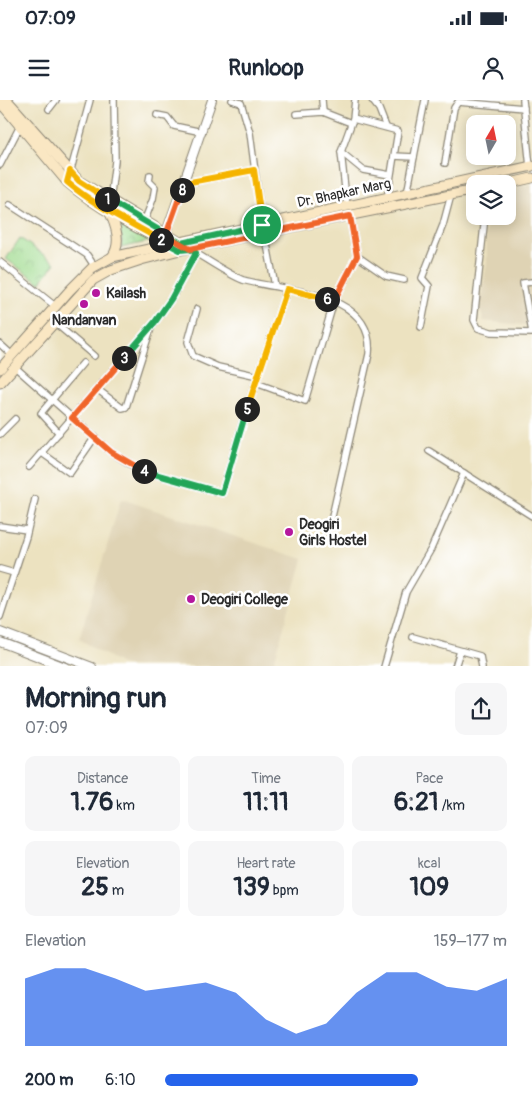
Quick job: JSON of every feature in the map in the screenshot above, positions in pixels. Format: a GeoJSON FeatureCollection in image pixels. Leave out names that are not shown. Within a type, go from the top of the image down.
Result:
{"type":"FeatureCollection","features":[{"type":"Feature","properties":{"kind":"main road"},"geometry":{"type":"LineString","coordinates":[[7,100],[79,181],[144,222],[167,240]]}},
{"type":"Feature","properties":{"kind":"main road"},"geometry":{"type":"LineString","coordinates":[[0,102],[67,182],[79,193],[109,211],[180,247]]}},
{"type":"Feature","properties":{"kind":"main road","name":"Dr. Bhapkar Marg"},"geometry":{"type":"LineString","coordinates":[[349,212],[387,198],[531,166]]}},
{"type":"Feature","properties":{"kind":"main road"},"geometry":{"type":"LineString","coordinates":[[516,182],[532,178]]}},
{"type":"Feature","properties":{"kind":"main road","name":"Dr. Bhapkar Marg"},"geometry":{"type":"LineString","coordinates":[[0,369],[12,355],[54,322],[93,280],[111,270],[180,247],[349,212],[466,192]]}},
{"type":"Feature","properties":{"kind":"main road"},"geometry":{"type":"LineString","coordinates":[[109,211],[114,223],[117,239],[117,250],[112,257]]}},
{"type":"Feature","properties":{"kind":"main road","name":"Dr. Bhapkar Marg"},"geometry":{"type":"LineString","coordinates":[[180,247],[193,251],[263,229]]}},
{"type":"Feature","properties":{"kind":"main road","name":"Dr. Bhapkar Marg"},"geometry":{"type":"LineString","coordinates":[[0,383],[14,367],[56,306],[95,267],[112,257],[167,240]]}},
{"type":"Feature","properties":{"kind":"street"},"geometry":{"type":"LineString","coordinates":[[49,109],[56,100]]}},
{"type":"Feature","properties":{"kind":"street"},"geometry":{"type":"LineString","coordinates":[[67,182],[90,100]]}},
{"type":"Feature","properties":{"kind":"street"},"geometry":{"type":"LineString","coordinates":[[110,201],[115,161],[114,100]]}},
{"type":"Feature","properties":{"kind":"street"},"geometry":{"type":"LineString","coordinates":[[167,240],[212,100]]}},
{"type":"Feature","properties":{"kind":"street"},"geometry":{"type":"LineString","coordinates":[[232,100],[241,103],[250,133],[263,229],[275,286]]}},
{"type":"Feature","properties":{"kind":"street"},"geometry":{"type":"LineString","coordinates":[[322,100],[323,112]]}},
{"type":"Feature","properties":{"kind":"street"},"geometry":{"type":"LineString","coordinates":[[256,383],[305,400],[334,301],[357,256],[341,152],[352,121],[355,100]]}},
{"type":"Feature","properties":{"kind":"street"},"geometry":{"type":"LineString","coordinates":[[372,100],[379,109],[386,127]]}},
{"type":"Feature","properties":{"kind":"street"},"geometry":{"type":"LineString","coordinates":[[407,194],[425,100]]}},
{"type":"Feature","properties":{"kind":"street"},"geometry":{"type":"LineString","coordinates":[[523,100],[531,166]]}},
{"type":"Feature","properties":{"kind":"street"},"geometry":{"type":"LineString","coordinates":[[445,162],[454,108],[458,102],[524,108]]}},
{"type":"Feature","properties":{"kind":"street"},"geometry":{"type":"LineString","coordinates":[[296,114],[323,112],[352,121],[398,131],[387,198]]}},
{"type":"Feature","properties":{"kind":"street"},"geometry":{"type":"LineString","coordinates":[[156,115],[167,117],[174,126],[202,132]]}},
{"type":"Feature","properties":{"kind":"street"},"geometry":{"type":"LineString","coordinates":[[0,165],[20,126]]}},
{"type":"Feature","properties":{"kind":"street"},"geometry":{"type":"LineString","coordinates":[[341,152],[363,170],[390,175]]}},
{"type":"Feature","properties":{"kind":"street"},"geometry":{"type":"LineString","coordinates":[[394,156],[414,157]]}},
{"type":"Feature","properties":{"kind":"street"},"geometry":{"type":"LineString","coordinates":[[185,183],[254,170]]}},
{"type":"Feature","properties":{"kind":"street"},"geometry":{"type":"LineString","coordinates":[[144,222],[155,193],[155,186],[149,181],[150,175]]}},
{"type":"Feature","properties":{"kind":"street"},"geometry":{"type":"LineString","coordinates":[[421,327],[429,286],[422,278],[443,225],[451,195]]}},
{"type":"Feature","properties":{"kind":"street"},"geometry":{"type":"LineString","coordinates":[[10,205],[87,255],[95,267]]}},
{"type":"Feature","properties":{"kind":"street"},"geometry":{"type":"LineString","coordinates":[[484,225],[474,320],[478,328],[491,332],[532,333],[523,284],[532,282]]}},
{"type":"Feature","properties":{"kind":"street"},"geometry":{"type":"LineString","coordinates":[[29,467],[152,325],[171,299],[193,251],[241,279],[320,296],[334,301],[353,313],[363,324],[370,349],[331,521]]}},
{"type":"Feature","properties":{"kind":"street"},"geometry":{"type":"LineString","coordinates":[[357,256],[386,276],[404,280]]}},
{"type":"Feature","properties":{"kind":"street"},"geometry":{"type":"LineString","coordinates":[[0,262],[56,306]]}},
{"type":"Feature","properties":{"kind":"street"},"geometry":{"type":"LineString","coordinates":[[14,367],[111,452],[140,470],[222,493],[287,289]]}},
{"type":"Feature","properties":{"kind":"street"},"geometry":{"type":"LineString","coordinates":[[197,309],[188,342],[193,356],[218,367],[258,376]]}},
{"type":"Feature","properties":{"kind":"street"},"geometry":{"type":"LineString","coordinates":[[54,322],[94,356]]}},
{"type":"Feature","properties":{"kind":"street"},"geometry":{"type":"LineString","coordinates":[[97,390],[122,408],[126,407],[152,325]]}},
{"type":"Feature","properties":{"kind":"street"},"geometry":{"type":"LineString","coordinates":[[0,344],[12,355]]}},
{"type":"Feature","properties":{"kind":"street"},"geometry":{"type":"LineString","coordinates":[[59,433],[41,413],[83,363]]}},
{"type":"Feature","properties":{"kind":"street"},"geometry":{"type":"LineString","coordinates":[[0,434],[15,419]]}},
{"type":"Feature","properties":{"kind":"street"},"geometry":{"type":"LineString","coordinates":[[42,453],[70,473],[95,437]]}},
{"type":"Feature","properties":{"kind":"street"},"geometry":{"type":"LineString","coordinates":[[429,451],[532,516]]}},
{"type":"Feature","properties":{"kind":"street"},"geometry":{"type":"LineString","coordinates":[[384,666],[406,592],[430,549],[464,473]]}},
{"type":"Feature","properties":{"kind":"street"},"geometry":{"type":"LineString","coordinates":[[0,617],[35,499]]}},
{"type":"Feature","properties":{"kind":"street"},"geometry":{"type":"LineString","coordinates":[[0,526],[27,530]]}},
{"type":"Feature","properties":{"kind":"street"},"geometry":{"type":"LineString","coordinates":[[0,569],[14,573]]}},
{"type":"Feature","properties":{"kind":"street"},"geometry":{"type":"LineString","coordinates":[[0,632],[92,666]]}},
{"type":"Feature","properties":{"kind":"street"},"geometry":{"type":"LineString","coordinates":[[413,637],[480,656],[482,666]]}},
{"type":"Feature","properties":{"kind":"street"},"geometry":{"type":"LineString","coordinates":[[0,642],[65,666]]}},
{"type":"Feature","properties":{"kind":"street"},"geometry":{"type":"LineString","coordinates":[[456,666],[460,650]]}},
{"type":"Feature","properties":{"kind":"shaded area"},"geometry":{"type":"Polygon","coordinates":[[[532,184],[532,326],[484,321],[479,308],[487,263],[487,225],[516,225],[516,187],[532,184]]]}},
{"type":"Feature","properties":{"kind":"shaded area","name":"Deogiri College"},"geometry":{"type":"Polygon","coordinates":[[[121,499],[303,559],[273,666],[125,666],[79,639],[121,499]]]}},
{"type":"Feature","properties":{"kind":"green space"},"geometry":{"type":"Polygon","coordinates":[[[118,221],[151,239],[150,241],[121,248],[122,241],[118,221]]]}},
{"type":"Feature","properties":{"kind":"green space"},"geometry":{"type":"Polygon","coordinates":[[[20,238],[55,263],[40,283],[6,259],[20,238]]]}},
{"type":"Feature","properties":{"kind":"place","name":"Kailash"},"geometry":{"type":"Point","coordinates":[96,293]}},
{"type":"Feature","properties":{"kind":"place","name":"Nandanvan"},"geometry":{"type":"Point","coordinates":[84,304]}},
{"type":"Feature","properties":{"kind":"place","name":"Deogiri Girls Hostel"},"geometry":{"type":"Point","coordinates":[289,532]}},
{"type":"Feature","properties":{"kind":"place","name":"Deogiri College"},"geometry":{"type":"Point","coordinates":[191,599]}},
{"type":"Feature","properties":{"kind":"route"},"geometry":{"type":"LineString","coordinates":[[262,225],[181,243],[166,235],[105,198],[79,181],[70,171],[67,182],[79,193],[180,250],[190,249],[196,253],[171,299],[155,322],[72,418],[111,452],[140,470],[222,493],[246,411],[287,289],[334,301],[357,256],[350,216],[190,249],[166,235],[185,183],[254,170],[262,225]]}}]}
